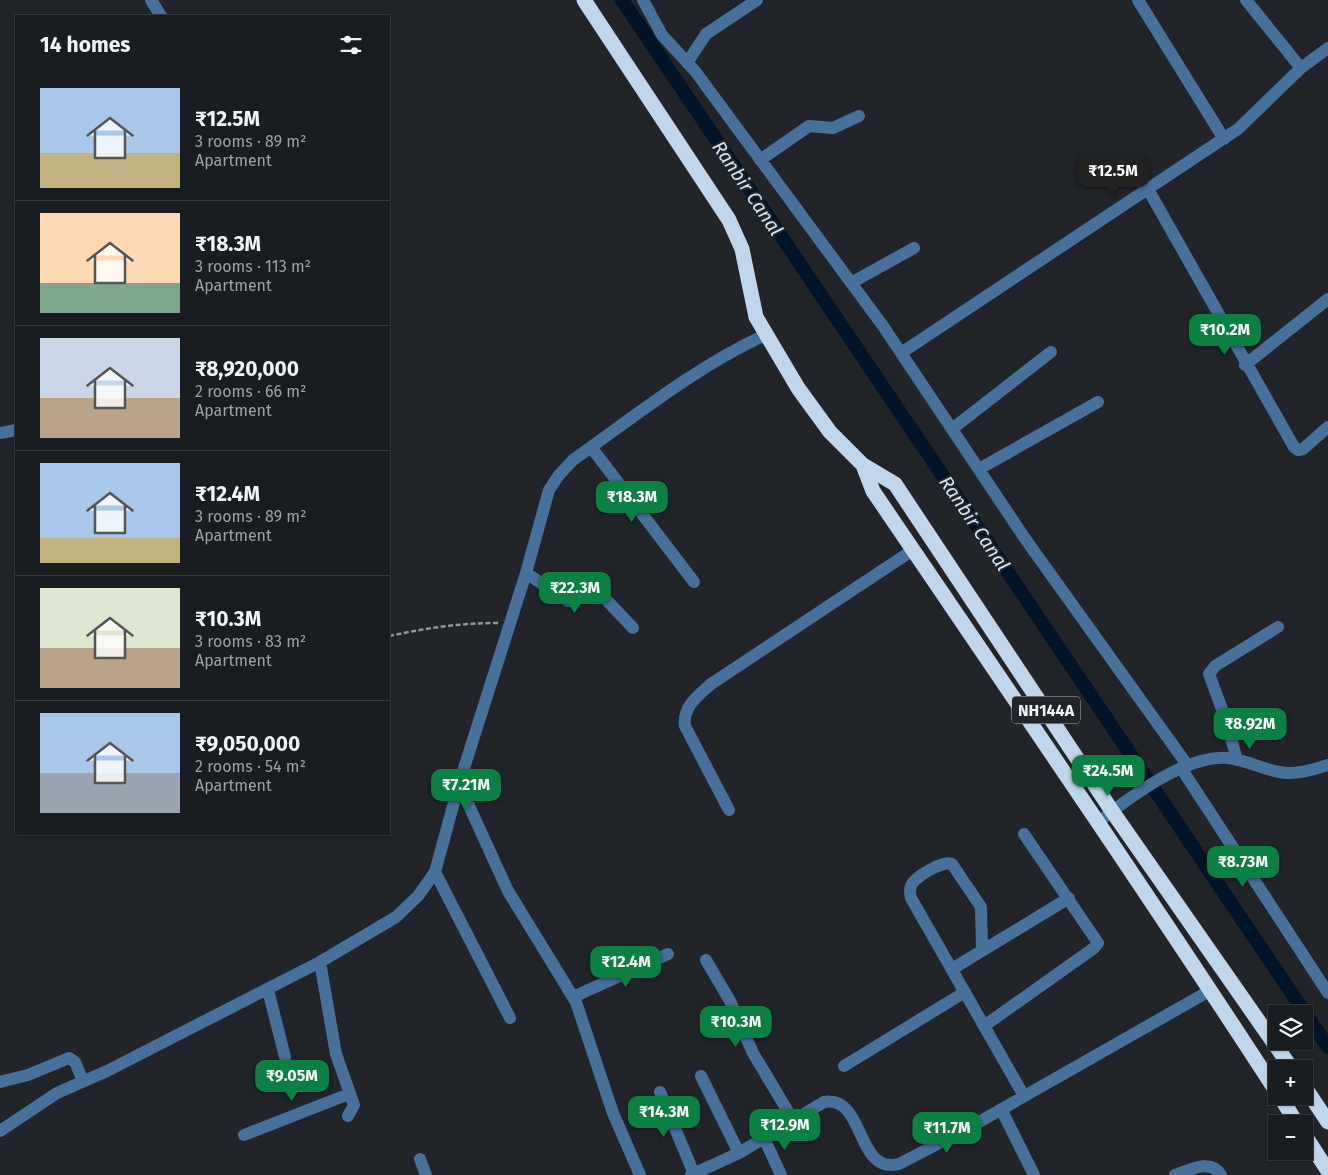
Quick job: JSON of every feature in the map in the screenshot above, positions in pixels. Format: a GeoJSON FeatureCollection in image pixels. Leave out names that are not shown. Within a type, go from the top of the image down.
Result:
{"type":"FeatureCollection","features":[{"type":"Feature","properties":{"kind":"highway","name":"NH144A"},"geometry":{"type":"LineString","coordinates":[[584,0],[733,228],[742,249],[754,309],[765,335],[818,417],[863,464],[895,484],[1112,811],[1286,1060]]}},
{"type":"Feature","properties":{"kind":"highway","name":"NH144A"},"geometry":{"type":"LineString","coordinates":[[863,464],[873,491],[1211,990]]}},
{"type":"Feature","properties":{"kind":"highway"},"geometry":{"type":"LineString","coordinates":[[1211,990],[1268,1079]]}},
{"type":"Feature","properties":{"kind":"highway"},"geometry":{"type":"LineString","coordinates":[[1313,1100],[1328,1122]]}},
{"type":"Feature","properties":{"kind":"highway"},"geometry":{"type":"LineString","coordinates":[[1313,1148],[1328,1171]]}},
{"type":"Feature","properties":{"kind":"street"},"geometry":{"type":"LineString","coordinates":[[150,0],[159,15]]}},
{"type":"Feature","properties":{"kind":"street"},"geometry":{"type":"LineString","coordinates":[[643,0],[662,35],[687,63],[760,160],[901,353],[1026,540],[1184,767],[1328,992]]}},
{"type":"Feature","properties":{"kind":"street"},"geometry":{"type":"LineString","coordinates":[[687,63],[706,34],[757,0]]}},
{"type":"Feature","properties":{"kind":"street"},"geometry":{"type":"LineString","coordinates":[[1138,0],[1224,139]]}},
{"type":"Feature","properties":{"kind":"street"},"geometry":{"type":"LineString","coordinates":[[1246,0],[1301,68]]}},
{"type":"Feature","properties":{"kind":"street"},"geometry":{"type":"LineString","coordinates":[[901,353],[1013,277],[1149,190],[1238,129],[1301,68],[1328,48]]}},
{"type":"Feature","properties":{"kind":"street"},"geometry":{"type":"LineString","coordinates":[[760,160],[809,126],[833,128],[859,116]]}},
{"type":"Feature","properties":{"kind":"street"},"geometry":{"type":"LineString","coordinates":[[1149,190],[1245,364],[1294,447],[1298,450],[1303,449],[1328,426]]}},
{"type":"Feature","properties":{"kind":"street"},"geometry":{"type":"LineString","coordinates":[[851,283],[914,248]]}},
{"type":"Feature","properties":{"kind":"street"},"geometry":{"type":"LineString","coordinates":[[1245,364],[1328,299]]}},
{"type":"Feature","properties":{"kind":"street"},"geometry":{"type":"LineString","coordinates":[[0,1131],[41,1102],[268,990],[320,962],[396,917],[418,896],[435,872],[458,784],[526,573],[549,490],[559,475],[573,460],[591,446],[696,373],[739,347],[765,335]]}},
{"type":"Feature","properties":{"kind":"street"},"geometry":{"type":"LineString","coordinates":[[952,429],[1051,352]]}},
{"type":"Feature","properties":{"kind":"street"},"geometry":{"type":"LineString","coordinates":[[979,469],[1098,402]]}},
{"type":"Feature","properties":{"kind":"street"},"geometry":{"type":"LineString","coordinates":[[0,433],[15,430]]}},
{"type":"Feature","properties":{"kind":"street"},"geometry":{"type":"LineString","coordinates":[[591,446],[694,582]]}},
{"type":"Feature","properties":{"kind":"street"},"geometry":{"type":"LineString","coordinates":[[729,810],[685,726],[686,713],[693,701],[712,684],[913,550]]}},
{"type":"Feature","properties":{"kind":"street"},"geometry":{"type":"LineString","coordinates":[[526,573],[568,601],[589,588],[595,588],[633,628]]}},
{"type":"Feature","properties":{"kind":"street"},"geometry":{"type":"LineString","coordinates":[[1237,760],[1226,720],[1209,674],[1215,666],[1278,627]]}},
{"type":"Feature","properties":{"kind":"street"},"geometry":{"type":"LineString","coordinates":[[1097,823],[1136,795],[1184,767],[1206,760],[1237,760],[1289,773],[1328,765]]}},
{"type":"Feature","properties":{"kind":"street"},"geometry":{"type":"LineString","coordinates":[[458,784],[508,891],[573,998],[583,1018],[613,1113],[640,1175]]}},
{"type":"Feature","properties":{"kind":"street"},"geometry":{"type":"LineString","coordinates":[[984,1026],[1097,945],[1096,938],[1024,834]]}},
{"type":"Feature","properties":{"kind":"street"},"geometry":{"type":"LineString","coordinates":[[982,950],[981,907],[954,866],[949,862],[940,864],[912,883],[910,892],[1024,1096]]}},
{"type":"Feature","properties":{"kind":"street"},"geometry":{"type":"LineString","coordinates":[[435,872],[510,1018]]}},
{"type":"Feature","properties":{"kind":"street"},"geometry":{"type":"LineString","coordinates":[[952,969],[1068,898]]}},
{"type":"Feature","properties":{"kind":"street"},"geometry":{"type":"LineString","coordinates":[[573,998],[668,954]]}},
{"type":"Feature","properties":{"kind":"street"},"geometry":{"type":"LineString","coordinates":[[706,960],[730,1001],[753,1053],[793,1120]]}},
{"type":"Feature","properties":{"kind":"street"},"geometry":{"type":"LineString","coordinates":[[320,962],[336,1054],[354,1108],[348,1116]]}},
{"type":"Feature","properties":{"kind":"street"},"geometry":{"type":"LineString","coordinates":[[268,990],[285,1057]]}},
{"type":"Feature","properties":{"kind":"street"},"geometry":{"type":"LineString","coordinates":[[660,1092],[692,1174],[739,1153],[824,1102],[839,1102],[847,1109],[870,1153],[878,1164],[890,1167],[899,1164],[1001,1109],[1211,990]]}},
{"type":"Feature","properties":{"kind":"street"},"geometry":{"type":"LineString","coordinates":[[844,1066],[965,992]]}},
{"type":"Feature","properties":{"kind":"street"},"geometry":{"type":"LineString","coordinates":[[0,1082],[22,1077],[69,1058],[75,1062],[83,1080]]}},
{"type":"Feature","properties":{"kind":"street"},"geometry":{"type":"LineString","coordinates":[[701,1076],[739,1153]]}},
{"type":"Feature","properties":{"kind":"street"},"geometry":{"type":"LineString","coordinates":[[244,1135],[350,1094]]}},
{"type":"Feature","properties":{"kind":"street"},"geometry":{"type":"LineString","coordinates":[[1001,1109],[1034,1175]]}},
{"type":"Feature","properties":{"kind":"street"},"geometry":{"type":"LineString","coordinates":[[764,1138],[781,1175]]}},
{"type":"Feature","properties":{"kind":"street"},"geometry":{"type":"LineString","coordinates":[[420,1159],[426,1175]]}},
{"type":"Feature","properties":{"kind":"street"},"geometry":{"type":"LineString","coordinates":[[1175,1175],[1207,1166],[1214,1168],[1221,1175]]}},
{"type":"Feature","properties":{"kind":"path"},"geometry":{"type":"LineString","coordinates":[[390,636],[457,624],[510,623]]}},
{"type":"Feature","properties":{"kind":"waterway","name":"Ranbir Canal"},"geometry":{"type":"LineString","coordinates":[[622,0],[1328,1047]]}}]}
